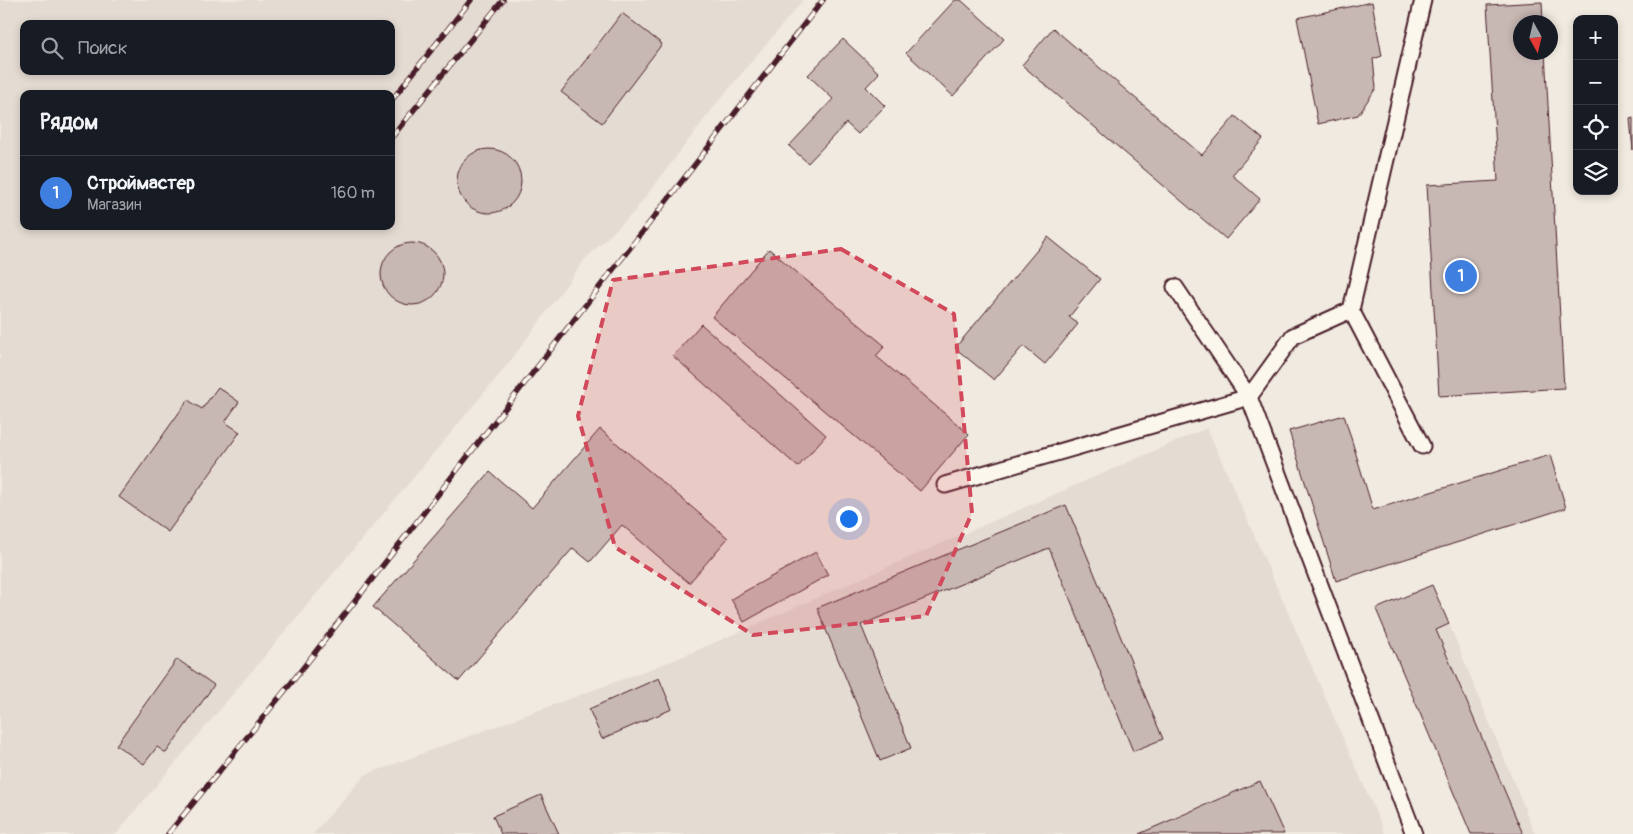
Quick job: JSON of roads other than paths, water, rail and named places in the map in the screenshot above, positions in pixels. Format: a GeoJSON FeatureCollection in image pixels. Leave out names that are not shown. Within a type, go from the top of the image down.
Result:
{"type":"FeatureCollection","features":[{"type":"Feature","properties":{"kind":"lane"},"geometry":{"type":"LineString","coordinates":[[1422,446],[1351,310],[1423,0]]}},
{"type":"Feature","properties":{"kind":"lane"},"geometry":{"type":"LineString","coordinates":[[1175,287],[1249,397],[1414,834]]}},
{"type":"Feature","properties":{"kind":"lane"},"geometry":{"type":"LineString","coordinates":[[945,484],[1249,397],[1293,336],[1351,310]]}},
{"type":"Feature","properties":{"kind":"railway"},"geometry":{"type":"LineString","coordinates":[[395,96],[471,0]]}},
{"type":"Feature","properties":{"kind":"railway"},"geometry":{"type":"LineString","coordinates":[[395,133],[503,0]]}},
{"type":"Feature","properties":{"kind":"railway"},"geometry":{"type":"LineString","coordinates":[[168,834],[292,682],[823,0]]}},
{"type":"Feature","properties":{"kind":"place","name":"Строймастер"},"geometry":{"type":"Point","coordinates":[1461,276]}}]}
